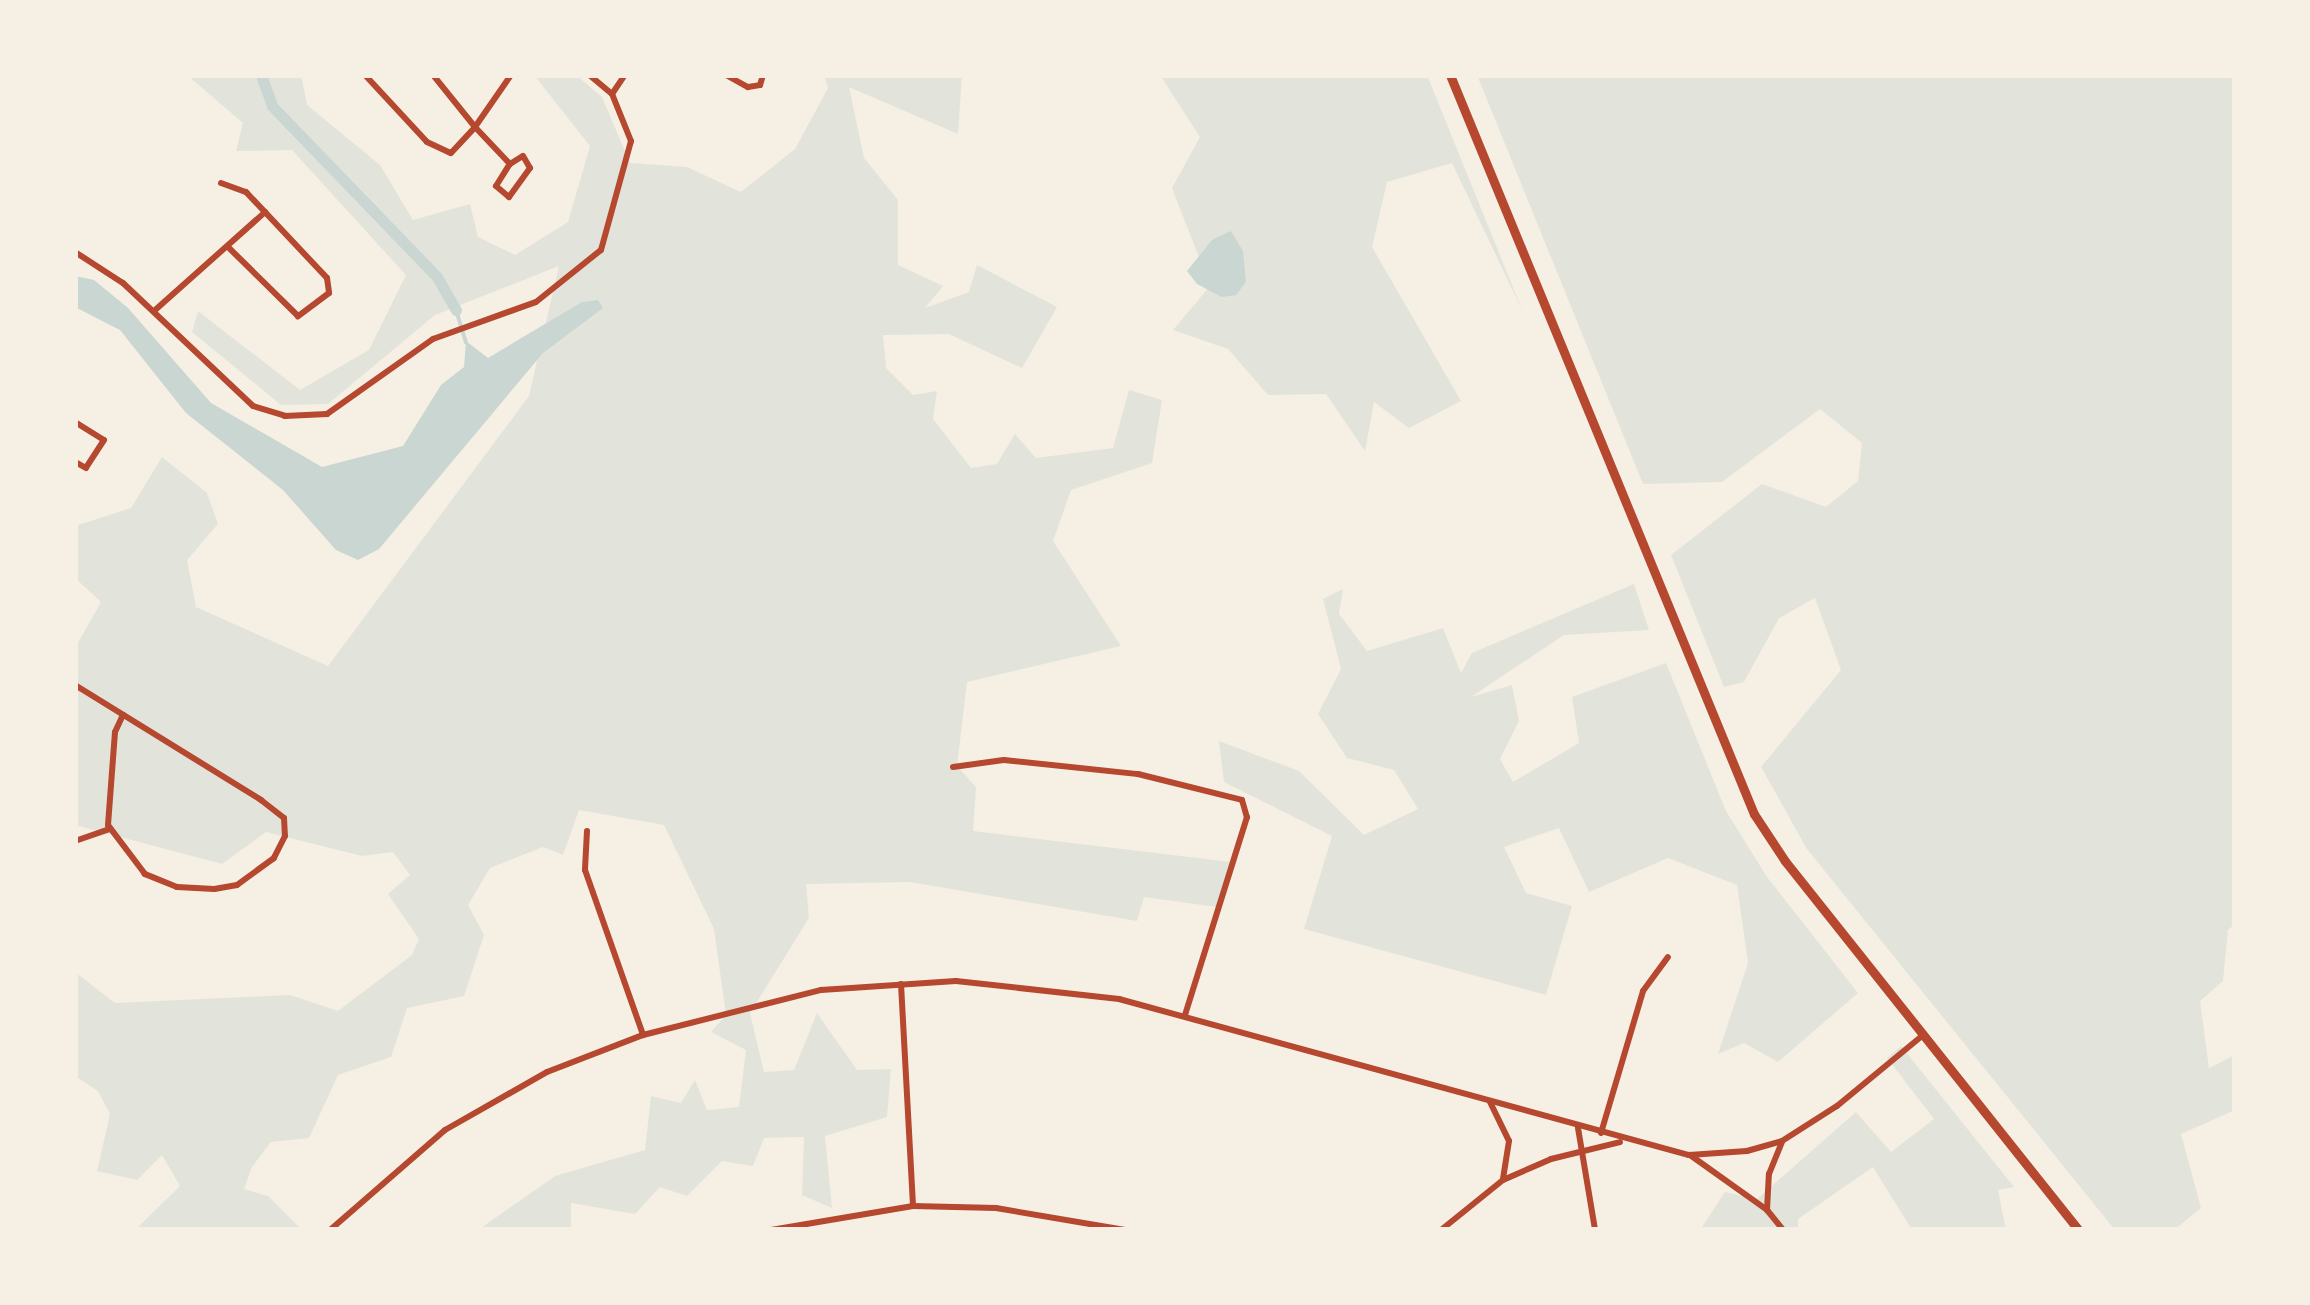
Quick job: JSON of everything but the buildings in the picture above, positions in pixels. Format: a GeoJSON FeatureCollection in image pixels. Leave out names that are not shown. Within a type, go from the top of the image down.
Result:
{"type":"FeatureCollection","features":[{"type":"Feature","properties":{"kind":"main road"},"geometry":{"type":"LineString","coordinates":[[1450,75],[1741,789],[1785,862],[2079,1230]]}},
{"type":"Feature","properties":{"kind":"street"},"geometry":{"type":"LineString","coordinates":[[365,75],[432,146],[457,150],[511,75]]}},
{"type":"Feature","properties":{"kind":"street"},"geometry":{"type":"LineString","coordinates":[[433,75],[510,164]]}},
{"type":"Feature","properties":{"kind":"street"},"geometry":{"type":"LineString","coordinates":[[75,252],[154,311],[253,406],[285,416],[326,414],[423,345],[546,296],[601,250],[630,141],[612,94],[589,75]]}},
{"type":"Feature","properties":{"kind":"street"},"geometry":{"type":"LineString","coordinates":[[612,94],[624,75]]}},
{"type":"Feature","properties":{"kind":"street"},"geometry":{"type":"LineString","coordinates":[[726,75],[748,87],[760,86],[763,75]]}},
{"type":"Feature","properties":{"kind":"street"},"geometry":{"type":"LineString","coordinates":[[524,156],[530,168],[509,197],[496,186],[510,164],[524,156]]}},
{"type":"Feature","properties":{"kind":"street"},"geometry":{"type":"LineString","coordinates":[[221,183],[246,192],[327,278],[326,299],[298,316],[229,248]]}},
{"type":"Feature","properties":{"kind":"street"},"geometry":{"type":"LineString","coordinates":[[154,311],[229,248],[264,212]]}},
{"type":"Feature","properties":{"kind":"street"},"geometry":{"type":"LineString","coordinates":[[75,422],[104,440],[86,468],[75,462]]}},
{"type":"Feature","properties":{"kind":"street"},"geometry":{"type":"LineString","coordinates":[[75,685],[261,800],[284,818],[285,836],[274,858],[254,875],[214,889],[177,887],[145,874],[110,829],[116,732],[123,715]]}},
{"type":"Feature","properties":{"kind":"street"},"geometry":{"type":"LineString","coordinates":[[953,768],[1004,760],[1138,774],[1242,800],[1247,818],[1185,1014]]}},
{"type":"Feature","properties":{"kind":"street"},"geometry":{"type":"LineString","coordinates":[[75,840],[110,829]]}},
{"type":"Feature","properties":{"kind":"street"},"geometry":{"type":"LineString","coordinates":[[587,831],[585,870],[643,1035]]}},
{"type":"Feature","properties":{"kind":"street"},"geometry":{"type":"LineString","coordinates":[[1600,1133],[1643,991],[1668,958]]}},
{"type":"Feature","properties":{"kind":"street"},"geometry":{"type":"LineString","coordinates":[[330,1230],[446,1130],[558,1066],[643,1035],[754,1004],[901,984],[1002,983],[1185,1014],[1623,1141],[1689,1154],[1748,1152],[1782,1141],[1838,1106],[1923,1035]]}},
{"type":"Feature","properties":{"kind":"street"},"geometry":{"type":"LineString","coordinates":[[901,984],[913,1206]]}},
{"type":"Feature","properties":{"kind":"street"},"geometry":{"type":"LineString","coordinates":[[1490,1102],[1509,1141],[1502,1180]]}},
{"type":"Feature","properties":{"kind":"street"},"geometry":{"type":"LineString","coordinates":[[1578,1128],[1595,1230]]}},
{"type":"Feature","properties":{"kind":"street"},"geometry":{"type":"LineString","coordinates":[[1440,1230],[1502,1180],[1581,1150],[1623,1141]]}},
{"type":"Feature","properties":{"kind":"street"},"geometry":{"type":"LineString","coordinates":[[1767,1210],[1769,1174],[1782,1141]]}},
{"type":"Feature","properties":{"kind":"street"},"geometry":{"type":"LineString","coordinates":[[1689,1154],[1767,1210],[1783,1230]]}},
{"type":"Feature","properties":{"kind":"street"},"geometry":{"type":"LineString","coordinates":[[771,1230],[913,1206],[996,1208],[1126,1230]]}},
{"type":"Feature","properties":{"kind":"shaded area"},"geometry":{"type":"Polygon","coordinates":[[[187,75],[301,75],[307,105],[380,165],[413,220],[470,204],[478,237],[515,255],[568,222],[590,146],[534,75],[576,75],[602,97],[630,163],[687,167],[741,192],[795,149],[828,88],[824,75],[962,75],[958,134],[849,87],[864,158],[898,200],[898,265],[943,286],[925,308],[969,292],[977,265],[1057,307],[1022,368],[949,334],[883,335],[886,368],[913,395],[937,391],[933,419],[971,468],[997,464],[1015,434],[1036,458],[1113,448],[1129,390],[1162,400],[1152,463],[1071,490],[1053,541],[1121,646],[967,682],[957,766],[976,787],[973,831],[1231,862],[1217,907],[1144,897],[1137,921],[910,882],[806,884],[809,918],[750,1013],[764,1072],[794,1070],[817,1013],[857,1070],[891,1069],[887,1117],[825,1136],[832,1208],[802,1195],[804,1137],[764,1138],[753,1166],[722,1161],[687,1196],[660,1187],[635,1214],[571,1203],[571,1230],[478,1230],[555,1176],[645,1150],[651,1096],[681,1103],[695,1080],[707,1110],[739,1107],[746,1050],[711,1032],[726,1015],[714,929],[664,825],[579,810],[563,855],[543,847],[490,868],[468,905],[484,935],[464,996],[407,1008],[391,1057],[338,1075],[309,1138],[271,1142],[252,1167],[244,1189],[268,1196],[302,1230],[135,1230],[180,1186],[162,1155],[137,1180],[97,1171],[110,1114],[98,1091],[75,1076],[75,972],[115,1003],[290,995],[338,1011],[412,955],[419,939],[388,894],[410,875],[393,852],[362,856],[266,832],[222,864],[75,825],[75,648],[101,602],[75,578],[75,526],[131,508],[162,457],[207,493],[218,524],[187,560],[196,607],[328,666],[529,396],[559,266],[435,315],[328,404],[281,405],[192,332],[198,311],[300,390],[369,350],[406,275],[292,150],[236,151],[243,123],[187,75]]]}},
{"type":"Feature","properties":{"kind":"shaded area"},"geometry":{"type":"Polygon","coordinates":[[[1160,75],[1427,75],[1523,312],[1452,163],[1387,182],[1372,247],[1461,401],[1409,428],[1374,402],[1365,451],[1326,394],[1268,395],[1228,349],[1173,330],[1210,286],[1172,188],[1200,137],[1160,75]]]}},
{"type":"Feature","properties":{"kind":"shaded area"},"geometry":{"type":"Polygon","coordinates":[[[1477,75],[2235,75],[2235,924],[2228,930],[2223,981],[2200,1001],[2209,1068],[2235,1055],[2235,1110],[2181,1134],[2201,1208],[2174,1230],[2115,1230],[1807,849],[1761,767],[1841,670],[1815,598],[1779,618],[1744,682],[1724,687],[1671,555],[1762,484],[1826,507],[1858,481],[1862,443],[1820,409],[1722,482],[1643,484],[1477,75]]]}},
{"type":"Feature","properties":{"kind":"shaded area"},"geometry":{"type":"Polygon","coordinates":[[[1231,231],[1243,251],[1246,282],[1236,295],[1222,297],[1197,284],[1187,271],[1212,240],[1231,231]]]}},
{"type":"Feature","properties":{"kind":"shaded area"},"geometry":{"type":"Polygon","coordinates":[[[75,276],[94,280],[128,308],[211,403],[322,467],[403,446],[441,385],[464,367],[466,341],[488,358],[582,302],[598,300],[603,308],[543,353],[379,549],[358,560],[336,550],[283,490],[186,413],[120,330],[75,307],[75,276]]]}},
{"type":"Feature","properties":{"kind":"shaded area"},"geometry":{"type":"Polygon","coordinates":[[[1634,584],[1649,630],[1564,635],[1471,697],[1512,685],[1519,721],[1500,759],[1513,782],[1579,743],[1572,697],[1666,663],[1726,811],[1767,877],[1858,993],[1778,1062],[1744,1043],[1718,1054],[1748,963],[1737,885],[1668,858],[1589,892],[1559,828],[1504,847],[1526,893],[1572,906],[1546,995],[1304,929],[1332,836],[1224,782],[1219,741],[1299,771],[1364,835],[1418,809],[1394,770],[1347,758],[1318,714],[1341,669],[1323,599],[1343,589],[1339,614],[1367,651],[1443,628],[1461,673],[1472,653],[1634,584]]]}},
{"type":"Feature","properties":{"kind":"shaded area"},"geometry":{"type":"Polygon","coordinates":[[[1901,1046],[2014,1187],[1998,1190],[2006,1230],[1912,1230],[1873,1167],[1798,1219],[1798,1230],[1700,1230],[1725,1192],[1757,1199],[1856,1112],[1891,1152],[1934,1119],[1887,1058],[1901,1046]]]}},
{"type":"Feature","properties":{"kind":"waterway"},"geometry":{"type":"LineString","coordinates":[[261,75],[272,106],[437,277],[456,310]]}},
{"type":"Feature","properties":{"kind":"waterway"},"geometry":{"type":"LineString","coordinates":[[456,310],[466,343]]}}]}
